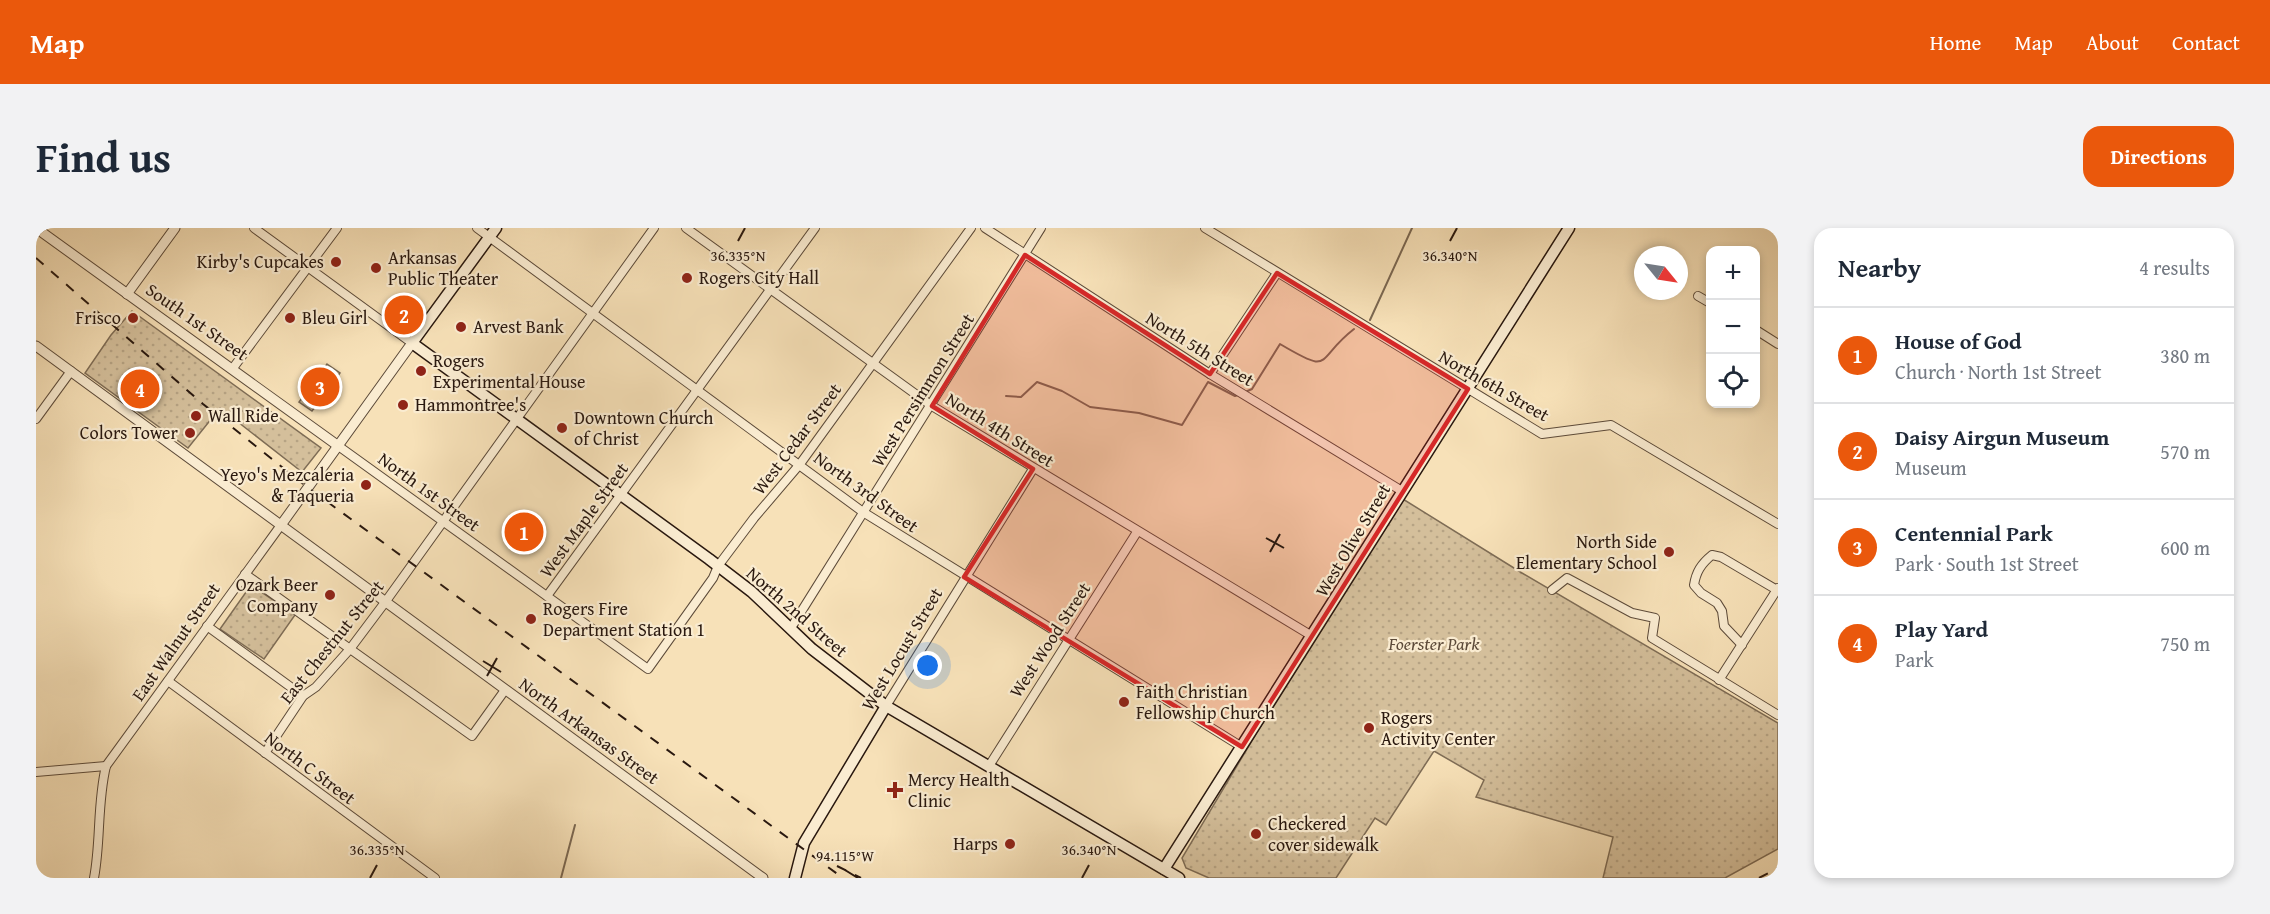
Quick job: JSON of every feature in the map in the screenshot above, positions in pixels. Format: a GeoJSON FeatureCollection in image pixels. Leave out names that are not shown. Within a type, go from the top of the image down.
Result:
{"type":"FeatureCollection","features":[{"type":"Feature","properties":{"kind":"main road","name":"West Olive Street"},"geometry":{"type":"LineString","coordinates":[[1164,869],[1569,228]]}},
{"type":"Feature","properties":{"kind":"main road"},"geometry":{"type":"LineString","coordinates":[[412,343],[493,232]]}},
{"type":"Feature","properties":{"kind":"main road","name":"North 2nd Street"},"geometry":{"type":"LineString","coordinates":[[412,343],[718,566],[846,677],[886,706],[1179,878]]}},
{"type":"Feature","properties":{"kind":"main road","name":"West Locust Street"},"geometry":{"type":"LineString","coordinates":[[795,878],[802,848],[886,706]]}},
{"type":"Feature","properties":{"kind":"street","name":"South 1st Street"},"geometry":{"type":"LineString","coordinates":[[36,228],[337,445]]}},
{"type":"Feature","properties":{"kind":"street"},"geometry":{"type":"LineString","coordinates":[[128,294],[175,228]]}},
{"type":"Feature","properties":{"kind":"street"},"geometry":{"type":"LineString","coordinates":[[254,228],[412,343]]}},
{"type":"Feature","properties":{"kind":"street"},"geometry":{"type":"LineString","coordinates":[[233,368],[337,228]]}},
{"type":"Feature","properties":{"kind":"street","name":"North 3rd Street"},"geometry":{"type":"LineString","coordinates":[[477,228],[493,232],[591,315],[800,464],[863,512],[964,577],[1242,747]]}},
{"type":"Feature","properties":{"kind":"street","name":"East Chestnut Street"},"geometry":{"type":"LineString","coordinates":[[265,753],[303,696],[316,687],[350,649],[386,601],[654,228]]}},
{"type":"Feature","properties":{"kind":"street","name":"North 4th Street"},"geometry":{"type":"LineString","coordinates":[[686,228],[932,406],[1312,636]]}},
{"type":"Feature","properties":{"kind":"street","name":"West Maple Street"},"geometry":{"type":"LineString","coordinates":[[547,596],[815,228]]}},
{"type":"Feature","properties":{"kind":"street","name":"West Cedar Street"},"geometry":{"type":"LineString","coordinates":[[648,669],[713,578],[718,566],[754,518],[759,515],[800,464],[971,228]]}},
{"type":"Feature","properties":{"kind":"street","name":"North 5th Street"},"geometry":{"type":"LineString","coordinates":[[986,228],[1210,374],[1402,491]]}},
{"type":"Feature","properties":{"kind":"street","name":"West Persimmon Street"},"geometry":{"type":"LineString","coordinates":[[791,628],[932,406],[1041,228]]}},
{"type":"Feature","properties":{"kind":"street","name":"North 6th Street"},"geometry":{"type":"LineString","coordinates":[[1205,228],[1542,434],[1611,425],[1775,522]]}},
{"type":"Feature","properties":{"kind":"street"},"geometry":{"type":"LineString","coordinates":[[1210,374],[1277,273]]}},
{"type":"Feature","properties":{"kind":"street"},"geometry":{"type":"LineString","coordinates":[[1698,296],[1706,301]]}},
{"type":"Feature","properties":{"kind":"street"},"geometry":{"type":"LineString","coordinates":[[1760,333],[1778,344]]}},
{"type":"Feature","properties":{"kind":"street","name":"East Walnut Street"},"geometry":{"type":"LineString","coordinates":[[94,878],[99,851],[101,788],[106,766],[412,343]]}},
{"type":"Feature","properties":{"kind":"street","name":"North Arkansas Street"},"geometry":{"type":"LineString","coordinates":[[36,346],[764,878]]}},
{"type":"Feature","properties":{"kind":"street"},"geometry":{"type":"LineString","coordinates":[[36,418],[71,371]]}},
{"type":"Feature","properties":{"kind":"street","name":"North 1st Street"},"geometry":{"type":"LineString","coordinates":[[337,445],[648,669]]}},
{"type":"Feature","properties":{"kind":"street","name":"West Locust Street"},"geometry":{"type":"LineString","coordinates":[[886,706],[1033,469]]}},
{"type":"Feature","properties":{"kind":"street"},"geometry":{"type":"LineString","coordinates":[[1775,522],[1778,513]]}},
{"type":"Feature","properties":{"kind":"street","name":"West Wood Street"},"geometry":{"type":"LineString","coordinates":[[989,766],[1067,639],[1137,532]]}},
{"type":"Feature","properties":{"kind":"street"},"geometry":{"type":"LineString","coordinates":[[1719,680],[1742,645],[1777,589],[1721,557],[1712,555],[1704,561],[1696,573],[1694,585],[1718,603],[1722,611],[1724,626],[1742,645]]}},
{"type":"Feature","properties":{"kind":"street"},"geometry":{"type":"LineString","coordinates":[[245,574],[472,736],[505,690]]}},
{"type":"Feature","properties":{"kind":"street"},"geometry":{"type":"LineString","coordinates":[[1552,590],[1567,578],[1632,613],[1655,618],[1652,638],[1778,715]]}},
{"type":"Feature","properties":{"kind":"street"},"geometry":{"type":"LineString","coordinates":[[207,626],[303,696]]}},
{"type":"Feature","properties":{"kind":"street","name":"North C Street"},"geometry":{"type":"LineString","coordinates":[[168,681],[435,878]]}},
{"type":"Feature","properties":{"kind":"street"},"geometry":{"type":"LineString","coordinates":[[36,772],[106,766]]}},
{"type":"Feature","properties":{"kind":"highlighted area"},"geometry":{"type":"Polygon","coordinates":[[[1025,255],[1210,374],[1277,273],[1468,389],[1242,747],[964,577],[1033,469],[932,406],[1025,255]]]}},
{"type":"Feature","properties":{"kind":"green space"},"geometry":{"type":"Polygon","coordinates":[[[132,311],[321,448],[302,472],[220,408],[188,448],[85,373],[111,335],[132,311]]]}},
{"type":"Feature","properties":{"kind":"green space"},"geometry":{"type":"Polygon","coordinates":[[[327,364],[340,373],[312,411],[299,402],[327,364]]]}},
{"type":"Feature","properties":{"kind":"green space","name":"Foerster Park"},"geometry":{"type":"Polygon","coordinates":[[[1398,496],[1522,573],[1778,723],[1778,849],[1725,878],[1603,878],[1613,837],[1476,797],[1484,780],[1434,751],[1386,825],[1375,818],[1336,878],[1209,878],[1186,868],[1182,858],[1398,496]]]}},
{"type":"Feature","properties":{"kind":"green space"},"geometry":{"type":"Polygon","coordinates":[[[251,585],[295,615],[264,659],[220,629],[251,585]]]}},
{"type":"Feature","properties":{"kind":"waterway"},"geometry":{"type":"LineString","coordinates":[[1370,320],[1412,228]]}},
{"type":"Feature","properties":{"kind":"waterway"},"geometry":{"type":"LineString","coordinates":[[1243,393],[1252,389],[1280,344],[1309,360],[1322,360],[1354,329]]}},
{"type":"Feature","properties":{"kind":"waterway"},"geometry":{"type":"LineString","coordinates":[[1006,396],[1021,397],[1037,382],[1062,391],[1090,407],[1139,413],[1182,425],[1208,382],[1235,396],[1238,395]]}},
{"type":"Feature","properties":{"kind":"waterway"},"geometry":{"type":"LineString","coordinates":[[561,878],[575,825]]}},
{"type":"Feature","properties":{"kind":"railway"},"geometry":{"type":"LineString","coordinates":[[36,258],[203,404],[307,487],[843,878]]}},
{"type":"Feature","properties":{"kind":"railway"},"geometry":{"type":"LineString","coordinates":[[837,866],[861,878]]}},
{"type":"Feature","properties":{"kind":"railway"},"geometry":{"type":"LineString","coordinates":[[1759,878],[1778,868]]}},
{"type":"Feature","properties":{"kind":"place","name":"Kirby's Cupcakes"},"geometry":{"type":"Point","coordinates":[336,262]}},
{"type":"Feature","properties":{"kind":"place","name":"Arkansas Public Theater"},"geometry":{"type":"Point","coordinates":[376,268]}},
{"type":"Feature","properties":{"kind":"place","name":"Rogers City Hall"},"geometry":{"type":"Point","coordinates":[687,278]}},
{"type":"Feature","properties":{"kind":"place","name":"Daisy Airgun Museum"},"geometry":{"type":"Point","coordinates":[404,315]}},
{"type":"Feature","properties":{"kind":"place","name":"Frisco"},"geometry":{"type":"Point","coordinates":[133,318]}},
{"type":"Feature","properties":{"kind":"place","name":"Bleu Girl"},"geometry":{"type":"Point","coordinates":[290,318]}},
{"type":"Feature","properties":{"kind":"place","name":"Arvest Bank"},"geometry":{"type":"Point","coordinates":[461,327]}},
{"type":"Feature","properties":{"kind":"place","name":"Rogers Experimental House"},"geometry":{"type":"Point","coordinates":[421,371]}},
{"type":"Feature","properties":{"kind":"place","name":"Centennial Park"},"geometry":{"type":"Point","coordinates":[320,387]}},
{"type":"Feature","properties":{"kind":"place","name":"Play Yard"},"geometry":{"type":"Point","coordinates":[140,389]}},
{"type":"Feature","properties":{"kind":"place","name":"Hammontree's"},"geometry":{"type":"Point","coordinates":[403,405]}},
{"type":"Feature","properties":{"kind":"place","name":"Wall Ride"},"geometry":{"type":"Point","coordinates":[196,416]}},
{"type":"Feature","properties":{"kind":"place","name":"Downtown Church of Christ"},"geometry":{"type":"Point","coordinates":[562,428]}},
{"type":"Feature","properties":{"kind":"place","name":"Colors Tower"},"geometry":{"type":"Point","coordinates":[190,433]}},
{"type":"Feature","properties":{"kind":"place","name":"Yeyo's Mezcaleria & Taqueria"},"geometry":{"type":"Point","coordinates":[366,485]}},
{"type":"Feature","properties":{"kind":"place","name":"House of God"},"geometry":{"type":"Point","coordinates":[524,532]}},
{"type":"Feature","properties":{"kind":"place","name":"North Side Elementary School"},"geometry":{"type":"Point","coordinates":[1669,552]}},
{"type":"Feature","properties":{"kind":"place","name":"Ozark Beer Company"},"geometry":{"type":"Point","coordinates":[330,595]}},
{"type":"Feature","properties":{"kind":"place","name":"Rogers Fire Department Station 1"},"geometry":{"type":"Point","coordinates":[531,619]}},
{"type":"Feature","properties":{"kind":"place","name":"Faith Christian Fellowship Church"},"geometry":{"type":"Point","coordinates":[1124,702]}},
{"type":"Feature","properties":{"kind":"place","name":"Rogers Activity Center"},"geometry":{"type":"Point","coordinates":[1369,728]}},
{"type":"Feature","properties":{"kind":"place","name":"Mercy Health Clinic"},"geometry":{"type":"Point","coordinates":[895,790]}},
{"type":"Feature","properties":{"kind":"place","name":"Checkered cover sidewalk"},"geometry":{"type":"Point","coordinates":[1256,834]}},
{"type":"Feature","properties":{"kind":"place","name":"Harps"},"geometry":{"type":"Point","coordinates":[1010,844]}}]}
